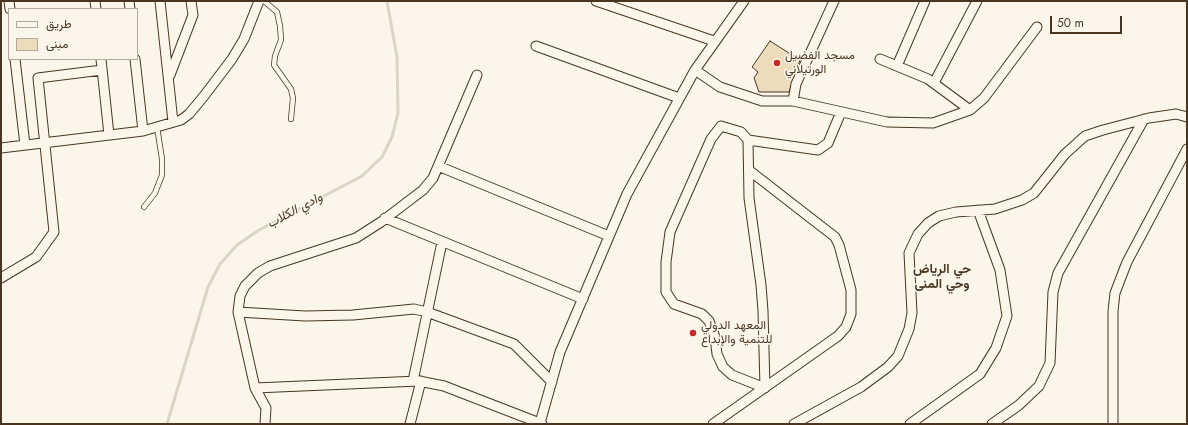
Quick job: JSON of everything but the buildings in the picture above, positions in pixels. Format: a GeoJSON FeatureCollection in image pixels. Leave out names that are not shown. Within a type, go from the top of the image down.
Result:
{"type":"FeatureCollection","features":[{"type":"Feature","properties":{"kind":"street"},"geometry":{"type":"LineString","coordinates":[[160,1],[173,122]]}},
{"type":"Feature","properties":{"kind":"street"},"geometry":{"type":"LineString","coordinates":[[169,77],[193,15],[191,1]]}},
{"type":"Feature","properties":{"kind":"street"},"geometry":{"type":"LineString","coordinates":[[1,148],[142,131],[181,120],[189,114],[219,78],[244,39],[259,1]]}},
{"type":"Feature","properties":{"kind":"street"},"geometry":{"type":"LineString","coordinates":[[596,1],[714,41]]}},
{"type":"Feature","properties":{"kind":"street"},"geometry":{"type":"LineString","coordinates":[[255,388],[417,381],[444,386],[541,424],[560,352],[627,194],[694,70],[744,1]]}},
{"type":"Feature","properties":{"kind":"street"},"geometry":{"type":"LineString","coordinates":[[793,101],[796,84],[834,1]]}},
{"type":"Feature","properties":{"kind":"street"},"geometry":{"type":"LineString","coordinates":[[897,66],[925,1]]}},
{"type":"Feature","properties":{"kind":"street"},"geometry":{"type":"LineString","coordinates":[[934,83],[977,1]]}},
{"type":"Feature","properties":{"kind":"street"},"geometry":{"type":"LineString","coordinates":[[694,70],[720,87],[762,101],[793,101],[887,122],[933,123],[970,110],[984,98],[1037,27]]}},
{"type":"Feature","properties":{"kind":"street"},"geometry":{"type":"LineString","coordinates":[[536,46],[679,98]]}},
{"type":"Feature","properties":{"kind":"street"},"geometry":{"type":"LineString","coordinates":[[880,59],[934,83],[970,110]]}},
{"type":"Feature","properties":{"kind":"street"},"geometry":{"type":"LineString","coordinates":[[16,60],[25,145]]}},
{"type":"Feature","properties":{"kind":"street"},"geometry":{"type":"LineString","coordinates":[[101,60],[109,135]]}},
{"type":"Feature","properties":{"kind":"street"},"geometry":{"type":"LineString","coordinates":[[135,60],[142,131]]}},
{"type":"Feature","properties":{"kind":"street"},"geometry":{"type":"LineString","coordinates":[[1,278],[36,256],[54,232],[38,78],[102,70]]}},
{"type":"Feature","properties":{"kind":"street"},"geometry":{"type":"LineString","coordinates":[[265,424],[266,408],[255,388],[238,312],[240,296],[245,286],[258,272],[270,266],[356,238],[423,190],[433,178],[476,75]]}},
{"type":"Feature","properties":{"kind":"street"},"geometry":{"type":"LineString","coordinates":[[748,140],[818,150],[828,143],[841,112]]}},
{"type":"Feature","properties":{"kind":"street"},"geometry":{"type":"LineString","coordinates":[[794,424],[861,387],[888,367],[898,356],[909,329],[912,313],[909,253],[918,234],[928,223],[939,216],[956,212],[995,209],[1008,206],[1034,193],[1065,154],[1085,136],[1144,119],[1176,114],[1187,117]]}},
{"type":"Feature","properties":{"kind":"street"},"geometry":{"type":"LineString","coordinates":[[992,424],[1019,405],[1039,386],[1050,363],[1053,292],[1058,273],[1144,119]]}},
{"type":"Feature","properties":{"kind":"street"},"geometry":{"type":"LineString","coordinates":[[722,126],[741,132],[748,140],[750,171],[749,198],[761,285],[763,311],[765,388],[732,375],[723,367],[717,354],[715,337],[709,321],[702,314],[674,304],[666,292],[666,262],[670,232],[711,139],[722,126]]}},
{"type":"Feature","properties":{"kind":"street"},"geometry":{"type":"LineString","coordinates":[[1113,424],[1113,311],[1115,293],[1127,262],[1187,149]]}},
{"type":"Feature","properties":{"kind":"street"},"geometry":{"type":"LineString","coordinates":[[438,166],[609,236]]}},
{"type":"Feature","properties":{"kind":"street"},"geometry":{"type":"LineString","coordinates":[[713,424],[838,336],[846,327],[851,314],[851,290],[839,245],[835,237],[750,171]]}},
{"type":"Feature","properties":{"kind":"street"},"geometry":{"type":"LineString","coordinates":[[910,424],[980,374],[996,348],[1007,316],[1000,270],[978,210]]}},
{"type":"Feature","properties":{"kind":"street"},"geometry":{"type":"LineString","coordinates":[[385,218],[583,299]]}},
{"type":"Feature","properties":{"kind":"street"},"geometry":{"type":"LineString","coordinates":[[410,424],[427,312],[442,242]]}},
{"type":"Feature","properties":{"kind":"street"},"geometry":{"type":"LineString","coordinates":[[238,312],[305,316],[353,315],[414,309],[427,312],[514,344],[552,382]]}},
{"type":"Feature","properties":{"kind":"lane"},"geometry":{"type":"LineString","coordinates":[[264,1],[277,12],[281,40],[275,56],[274,65],[291,89],[291,119]]}},
{"type":"Feature","properties":{"kind":"lane"},"geometry":{"type":"LineString","coordinates":[[144,207],[155,193],[162,175],[162,159],[157,127]]}},
{"type":"Feature","properties":{"kind":"waterway","name":"وادي الكلاب"},"geometry":{"type":"LineString","coordinates":[[167,424],[208,287],[220,264],[237,245],[259,230],[362,176],[382,157],[392,137],[398,113],[397,57],[387,1]]}},
{"type":"Feature","properties":{"kind":"place","name":"مسجد الفضيل الورتيلاني"},"geometry":{"type":"Point","coordinates":[777,63]}},
{"type":"Feature","properties":{"kind":"place","name":"المعهد الدولي للتنمية والإبداع"},"geometry":{"type":"Point","coordinates":[693,333]}},
{"type":"Feature","properties":{"kind":"district","name":"حي الرياض وحي المنى"},"geometry":{"type":"Point","coordinates":[942,278]}}]}
